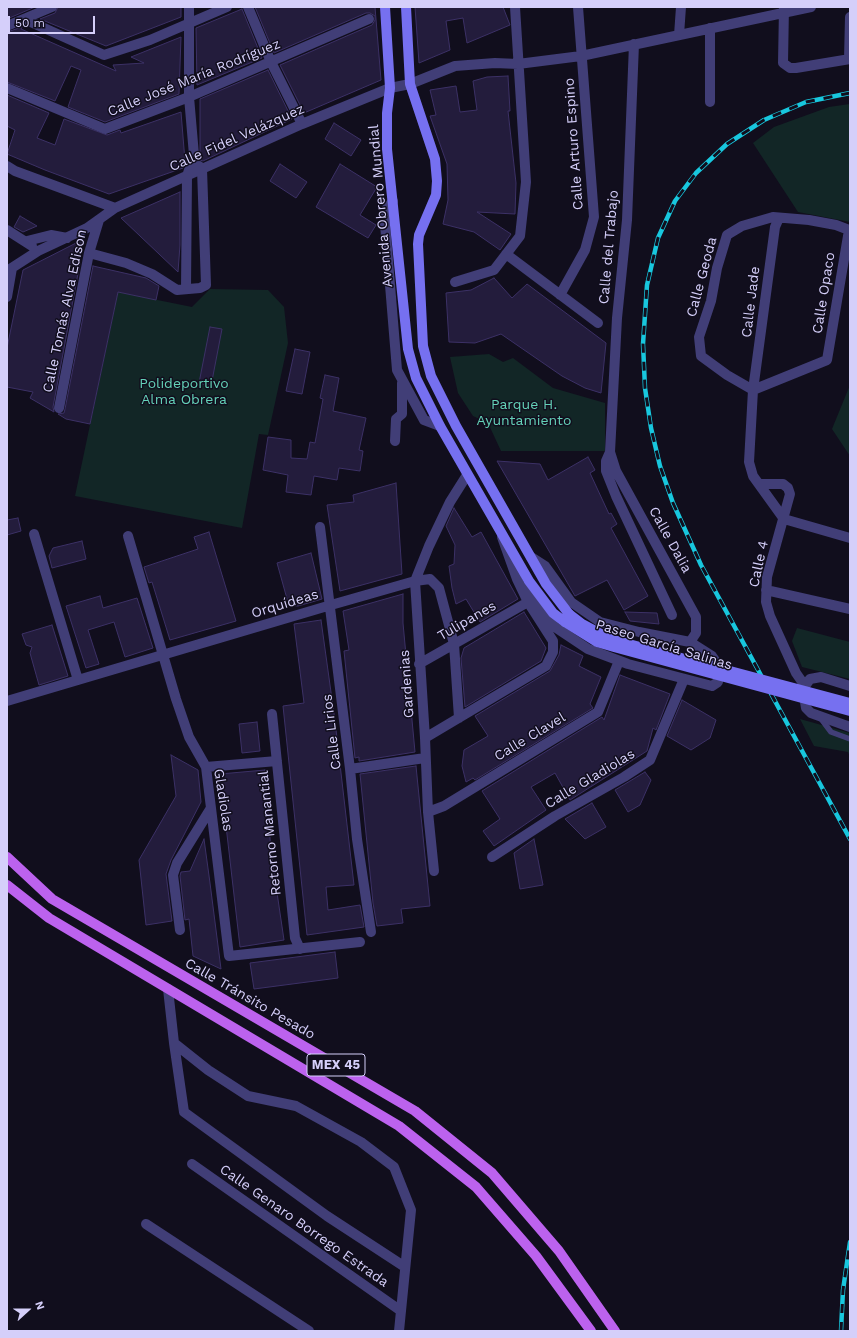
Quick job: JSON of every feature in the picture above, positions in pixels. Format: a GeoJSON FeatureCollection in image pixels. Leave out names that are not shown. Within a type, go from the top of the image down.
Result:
{"type":"FeatureCollection","features":[{"type":"Feature","properties":{"kind":"main road","name":"Avenida Obrero Mundial"},"geometry":{"type":"LineString","coordinates":[[385,7],[390,88],[387,113],[387,149],[408,349],[416,378]]}},
{"type":"Feature","properties":{"kind":"main road"},"geometry":{"type":"LineString","coordinates":[[406,7],[410,84]]}},
{"type":"Feature","properties":{"kind":"main road","name":"Paseo García Salinas"},"geometry":{"type":"LineString","coordinates":[[410,84],[435,159],[437,181],[436,195],[419,235],[418,244],[423,346],[431,376],[456,426],[567,618],[586,636],[614,647],[850,711]]}},
{"type":"Feature","properties":{"kind":"main road","name":"Paseo García Salinas"},"geometry":{"type":"LineString","coordinates":[[416,378],[440,426],[501,534],[529,581],[553,612],[582,624],[610,639],[850,703]]}},
{"type":"Feature","properties":{"kind":"main road","name":"Calle Tránsito Pesado"},"geometry":{"type":"LineString","coordinates":[[7,857],[52,899],[415,1112],[492,1173],[559,1251],[615,1331]]}},
{"type":"Feature","properties":{"kind":"main road","name":"MEX 45"},"geometry":{"type":"LineString","coordinates":[[7,884],[49,918],[399,1126],[476,1186],[536,1256],[591,1331]]}},
{"type":"Feature","properties":{"kind":"street"},"geometry":{"type":"LineString","coordinates":[[7,26],[52,7]]}},
{"type":"Feature","properties":{"kind":"street"},"geometry":{"type":"LineString","coordinates":[[186,289],[188,176],[194,155],[189,97],[189,7]]}},
{"type":"Feature","properties":{"kind":"street"},"geometry":{"type":"LineString","coordinates":[[24,19],[104,55],[150,40],[188,22],[228,7]]}},
{"type":"Feature","properties":{"kind":"street"},"geometry":{"type":"LineString","coordinates":[[248,7],[271,62],[302,124]]}},
{"type":"Feature","properties":{"kind":"street"},"geometry":{"type":"LineString","coordinates":[[455,282],[494,270],[520,236],[526,182],[515,7]]}},
{"type":"Feature","properties":{"kind":"street","name":"Calle Arturo Espino"},"geometry":{"type":"LineString","coordinates":[[560,295],[585,250],[594,217],[578,7]]}},
{"type":"Feature","properties":{"kind":"street"},"geometry":{"type":"LineString","coordinates":[[679,35],[681,7]]}},
{"type":"Feature","properties":{"kind":"street","name":"Calle Fidel Velázquez"},"geometry":{"type":"LineString","coordinates":[[9,269],[38,251],[67,238],[99,220],[115,208],[302,124],[390,88],[410,84],[455,66],[495,62],[518,64],[581,56],[710,28],[784,10],[811,7]]}},
{"type":"Feature","properties":{"kind":"street"},"geometry":{"type":"LineString","coordinates":[[784,10],[783,64],[790,68],[850,59],[850,17]]}},
{"type":"Feature","properties":{"kind":"street","name":"Calle José María Rodríguez"},"geometry":{"type":"LineString","coordinates":[[7,88],[105,129],[189,97],[369,19]]}},
{"type":"Feature","properties":{"kind":"street"},"geometry":{"type":"LineString","coordinates":[[710,28],[710,102]]}},
{"type":"Feature","properties":{"kind":"street","name":"Calle del Trabajo"},"geometry":{"type":"LineString","coordinates":[[610,452],[617,318],[627,220],[634,44]]}},
{"type":"Feature","properties":{"kind":"street"},"geometry":{"type":"LineString","coordinates":[[89,253],[126,263],[152,274],[177,290],[200,288],[206,284],[202,170],[194,155]]}},
{"type":"Feature","properties":{"kind":"street"},"geometry":{"type":"LineString","coordinates":[[7,166],[15,171],[115,208]]}},
{"type":"Feature","properties":{"kind":"street"},"geometry":{"type":"LineString","coordinates":[[393,201],[384,212],[397,370],[402,383],[424,420],[440,426]]}},
{"type":"Feature","properties":{"kind":"street","name":"Calle Geoda"},"geometry":{"type":"LineString","coordinates":[[753,390],[727,375],[701,356],[699,337],[711,301],[717,268],[727,235],[742,226],[773,217],[809,220],[836,225],[849,230]]}},
{"type":"Feature","properties":{"kind":"street","name":"Calle Jade"},"geometry":{"type":"LineString","coordinates":[[780,218],[775,227],[753,390],[749,462],[753,476],[784,519]]}},
{"type":"Feature","properties":{"kind":"street","name":"Calle Tomás Alva Edison"},"geometry":{"type":"LineString","coordinates":[[59,408],[89,253],[99,220]]}},
{"type":"Feature","properties":{"kind":"street"},"geometry":{"type":"LineString","coordinates":[[7,230],[27,241],[38,251]]}},
{"type":"Feature","properties":{"kind":"street","name":"Calle Opaco"},"geometry":{"type":"LineString","coordinates":[[753,390],[827,360],[849,230]]}},
{"type":"Feature","properties":{"kind":"street"},"geometry":{"type":"LineString","coordinates":[[27,241],[51,235],[67,238]]}},
{"type":"Feature","properties":{"kind":"street"},"geometry":{"type":"LineString","coordinates":[[506,254],[598,323]]}},
{"type":"Feature","properties":{"kind":"street"},"geometry":{"type":"LineString","coordinates":[[7,297],[9,269]]}},
{"type":"Feature","properties":{"kind":"street"},"geometry":{"type":"LineString","coordinates":[[395,441],[396,419],[402,414],[402,383]]}},
{"type":"Feature","properties":{"kind":"street"},"geometry":{"type":"LineString","coordinates":[[610,452],[606,461],[606,471],[616,496],[672,615]]}},
{"type":"Feature","properties":{"kind":"street","name":"Calle Dalia"},"geometry":{"type":"LineString","coordinates":[[610,452],[616,471],[696,617],[696,633],[690,642]]}},
{"type":"Feature","properties":{"kind":"street","name":"Gardenias"},"geometry":{"type":"LineString","coordinates":[[434,871],[428,812],[415,581],[429,546],[450,502],[467,475]]}},
{"type":"Feature","properties":{"kind":"street","name":"Calle 4"},"geometry":{"type":"LineString","coordinates":[[758,484],[783,484],[788,488],[790,494],[767,577],[766,602],[770,616],[796,673],[805,686]]}},
{"type":"Feature","properties":{"kind":"street"},"geometry":{"type":"LineString","coordinates":[[784,519],[850,538]]}},
{"type":"Feature","properties":{"kind":"street","name":"Calle Lirios"},"geometry":{"type":"LineString","coordinates":[[320,528],[350,769],[357,839],[371,932]]}},
{"type":"Feature","properties":{"kind":"street"},"geometry":{"type":"LineString","coordinates":[[34,534],[78,680]]}},
{"type":"Feature","properties":{"kind":"street"},"geometry":{"type":"LineString","coordinates":[[425,738],[546,666],[553,652],[554,641],[528,602],[509,559],[501,534]]}},
{"type":"Feature","properties":{"kind":"street","name":"Gladiolas"},"geometry":{"type":"LineString","coordinates":[[128,536],[176,699],[189,737],[206,767],[230,956],[300,949]]}},
{"type":"Feature","properties":{"kind":"street"},"geometry":{"type":"LineString","coordinates":[[529,581],[536,603],[556,627],[588,650],[618,661],[712,686],[718,682],[719,666],[716,660],[690,642],[639,632],[600,622],[571,602],[544,566],[531,557]]}},
{"type":"Feature","properties":{"kind":"street"},"geometry":{"type":"LineString","coordinates":[[415,581],[430,579],[439,588],[454,644],[459,718]]}},
{"type":"Feature","properties":{"kind":"street","name":"Orquídeas"},"geometry":{"type":"LineString","coordinates":[[7,701],[415,581]]}},
{"type":"Feature","properties":{"kind":"street"},"geometry":{"type":"LineString","coordinates":[[766,590],[850,609]]}},
{"type":"Feature","properties":{"kind":"street","name":"Tulipanes"},"geometry":{"type":"LineString","coordinates":[[419,664],[528,602]]}},
{"type":"Feature","properties":{"kind":"street","name":"Calle Clavel"},"geometry":{"type":"LineString","coordinates":[[428,812],[444,806],[598,712],[618,661]]}},
{"type":"Feature","properties":{"kind":"street"},"geometry":{"type":"LineString","coordinates":[[850,686],[821,677],[810,679],[805,686],[806,708],[811,713],[850,727]]}},
{"type":"Feature","properties":{"kind":"street","name":"Calle Gladiolas"},"geometry":{"type":"LineString","coordinates":[[492,857],[650,760],[684,679]]}},
{"type":"Feature","properties":{"kind":"street","name":"Retorno Manantial"},"geometry":{"type":"LineString","coordinates":[[272,714],[295,938],[300,949]]}},
{"type":"Feature","properties":{"kind":"street"},"geometry":{"type":"LineString","coordinates":[[350,769],[425,758]]}},
{"type":"Feature","properties":{"kind":"street"},"geometry":{"type":"LineString","coordinates":[[206,767],[277,761]]}},
{"type":"Feature","properties":{"kind":"street"},"geometry":{"type":"LineString","coordinates":[[180,930],[173,874],[176,863],[211,808]]}},
{"type":"Feature","properties":{"kind":"street"},"geometry":{"type":"LineString","coordinates":[[300,949],[360,942]]}},
{"type":"Feature","properties":{"kind":"street"},"geometry":{"type":"LineString","coordinates":[[168,989],[184,1112],[327,1216],[405,1267]]}},
{"type":"Feature","properties":{"kind":"street"},"geometry":{"type":"LineString","coordinates":[[174,1043],[208,1070],[248,1096],[296,1106],[361,1142],[394,1167],[410,1210],[399,1331]]}},
{"type":"Feature","properties":{"kind":"street","name":"Calle Genaro Borrego Estrada"},"geometry":{"type":"LineString","coordinates":[[192,1164],[401,1311]]}},
{"type":"Feature","properties":{"kind":"street"},"geometry":{"type":"LineString","coordinates":[[146,1224],[310,1331]]}},
{"type":"Feature","properties":{"kind":"lane"},"geometry":{"type":"LineString","coordinates":[[819,716],[830,732],[850,739]]}},
{"type":"Feature","properties":{"kind":"green space"},"geometry":{"type":"Polygon","coordinates":[[[850,104],[850,222],[798,212],[753,143],[774,127],[829,107],[850,104]]]}},
{"type":"Feature","properties":{"kind":"green space","name":"Polideportivo Alma Obrera"},"geometry":{"type":"Polygon","coordinates":[[[210,289],[268,290],[284,307],[288,343],[268,435],[259,434],[242,528],[75,496],[118,292],[192,307],[210,289]]]}},
{"type":"Feature","properties":{"kind":"green space","name":"Parque H. Ayuntamiento"},"geometry":{"type":"Polygon","coordinates":[[[489,354],[503,362],[513,358],[553,388],[605,403],[605,451],[501,451],[488,423],[473,416],[458,393],[450,357],[489,354]]]}},
{"type":"Feature","properties":{"kind":"green space"},"geometry":{"type":"Polygon","coordinates":[[[850,385],[850,456],[832,429],[850,385]]]}},
{"type":"Feature","properties":{"kind":"green space"},"geometry":{"type":"Polygon","coordinates":[[[797,628],[850,642],[850,679],[802,667],[792,641],[797,628]]]}},
{"type":"Feature","properties":{"kind":"green space"},"geometry":{"type":"Polygon","coordinates":[[[800,719],[850,733],[850,757],[848,752],[814,746],[800,719]]]}},
{"type":"Feature","properties":{"kind":"building"},"geometry":{"type":"Polygon","coordinates":[[[7,7],[35,7],[7,19],[7,7]]]}},
{"type":"Feature","properties":{"kind":"building"},"geometry":{"type":"Polygon","coordinates":[[[58,7],[181,7],[181,17],[106,46],[40,19],[55,13],[58,7]]]}},
{"type":"Feature","properties":{"kind":"building"},"geometry":{"type":"Polygon","coordinates":[[[255,7],[375,7],[381,80],[304,113],[280,65],[372,25],[375,20],[375,16],[370,13],[366,13],[274,53],[255,7]]]}},
{"type":"Feature","properties":{"kind":"building"},"geometry":{"type":"Polygon","coordinates":[[[415,7],[503,7],[510,25],[467,43],[463,18],[446,21],[450,50],[419,63],[415,7]]]}},
{"type":"Feature","properties":{"kind":"building"},"geometry":{"type":"Polygon","coordinates":[[[242,9],[262,58],[197,85],[196,28],[242,9]]]}},
{"type":"Feature","properties":{"kind":"building"},"geometry":{"type":"Polygon","coordinates":[[[22,27],[21,29],[116,71],[113,65],[144,63],[131,57],[181,37],[179,94],[105,122],[68,107],[81,70],[71,66],[55,101],[7,82],[7,32],[22,27]]]}},
{"type":"Feature","properties":{"kind":"building"},"geometry":{"type":"Polygon","coordinates":[[[268,70],[292,119],[203,161],[200,160],[200,99],[268,70]]]}},
{"type":"Feature","properties":{"kind":"building"},"geometry":{"type":"Polygon","coordinates":[[[508,76],[510,111],[508,111],[516,183],[515,214],[477,212],[511,234],[500,250],[474,232],[443,224],[448,200],[447,164],[430,116],[436,115],[430,90],[456,86],[460,112],[477,110],[473,81],[487,77],[508,76]]]}},
{"type":"Feature","properties":{"kind":"building"},"geometry":{"type":"Polygon","coordinates":[[[7,95],[49,113],[37,138],[55,145],[64,119],[107,135],[120,130],[121,133],[181,112],[185,161],[183,168],[109,194],[45,170],[7,154],[15,130],[7,126],[7,95]]]}},
{"type":"Feature","properties":{"kind":"building"},"geometry":{"type":"Polygon","coordinates":[[[334,123],[361,140],[351,156],[325,139],[334,123]]]}},
{"type":"Feature","properties":{"kind":"building"},"geometry":{"type":"Polygon","coordinates":[[[280,164],[307,182],[296,198],[270,181],[280,164]]]}},
{"type":"Feature","properties":{"kind":"building"},"geometry":{"type":"Polygon","coordinates":[[[340,164],[377,187],[360,215],[376,225],[368,238],[316,207],[340,164]]]}},
{"type":"Feature","properties":{"kind":"building"},"geometry":{"type":"Polygon","coordinates":[[[180,192],[180,245],[178,272],[121,218],[180,192]]]}},
{"type":"Feature","properties":{"kind":"building"},"geometry":{"type":"Polygon","coordinates":[[[20,216],[37,226],[23,232],[14,227],[20,216]]]}},
{"type":"Feature","properties":{"kind":"building"},"geometry":{"type":"Polygon","coordinates":[[[82,240],[78,262],[80,263],[53,407],[54,412],[30,398],[33,392],[7,387],[7,348],[23,270],[82,240]]]}},
{"type":"Feature","properties":{"kind":"building"},"geometry":{"type":"Polygon","coordinates":[[[93,266],[146,278],[159,286],[156,300],[118,292],[90,424],[66,419],[58,414],[64,413],[65,409],[93,266]]]}},
{"type":"Feature","properties":{"kind":"building"},"geometry":{"type":"Polygon","coordinates":[[[494,278],[512,298],[527,284],[606,343],[601,393],[585,388],[562,376],[501,334],[475,343],[449,342],[446,293],[471,290],[494,278]]]}},
{"type":"Feature","properties":{"kind":"building"},"geometry":{"type":"Polygon","coordinates":[[[210,327],[222,329],[211,386],[199,383],[210,327]]]}},
{"type":"Feature","properties":{"kind":"building"},"geometry":{"type":"Polygon","coordinates":[[[295,349],[310,352],[302,394],[286,391],[295,349]]]}},
{"type":"Feature","properties":{"kind":"building"},"geometry":{"type":"Polygon","coordinates":[[[325,375],[339,378],[333,411],[366,418],[359,450],[363,451],[360,471],[339,468],[337,480],[314,476],[311,495],[286,492],[288,475],[263,470],[268,437],[291,440],[291,458],[307,459],[310,442],[315,443],[323,399],[320,398],[325,375]]]}},
{"type":"Feature","properties":{"kind":"building"},"geometry":{"type":"Polygon","coordinates":[[[588,457],[595,470],[590,473],[609,514],[611,513],[617,524],[611,528],[648,596],[624,610],[607,580],[575,596],[497,461],[540,464],[548,480],[588,457]]]}},
{"type":"Feature","properties":{"kind":"building"},"geometry":{"type":"Polygon","coordinates":[[[396,483],[402,574],[340,591],[327,505],[354,502],[353,495],[396,483]]]}},
{"type":"Feature","properties":{"kind":"building"},"geometry":{"type":"Polygon","coordinates":[[[454,508],[472,537],[481,532],[518,599],[480,622],[466,599],[456,604],[452,588],[449,566],[454,564],[455,545],[446,526],[454,508]]]}},
{"type":"Feature","properties":{"kind":"building"},"geometry":{"type":"Polygon","coordinates":[[[18,518],[21,531],[7,535],[7,520],[18,518]]]}},
{"type":"Feature","properties":{"kind":"building"},"geometry":{"type":"Polygon","coordinates":[[[209,532],[236,621],[170,640],[152,582],[149,583],[144,567],[198,549],[194,537],[209,532]]]}},
{"type":"Feature","properties":{"kind":"building"},"geometry":{"type":"Polygon","coordinates":[[[82,541],[86,559],[52,568],[49,556],[53,548],[82,541]]]}},
{"type":"Feature","properties":{"kind":"building"},"geometry":{"type":"Polygon","coordinates":[[[311,553],[322,599],[298,606],[289,606],[277,563],[311,553]]]}},
{"type":"Feature","properties":{"kind":"building"},"geometry":{"type":"Polygon","coordinates":[[[403,594],[403,623],[415,752],[359,761],[359,757],[355,758],[344,651],[349,650],[343,611],[403,594]]]}},
{"type":"Feature","properties":{"kind":"building"},"geometry":{"type":"Polygon","coordinates":[[[100,596],[103,608],[137,598],[153,648],[125,657],[114,622],[88,630],[99,664],[86,668],[66,606],[100,596]]]}},
{"type":"Feature","properties":{"kind":"building"},"geometry":{"type":"Polygon","coordinates":[[[524,612],[546,648],[541,661],[465,707],[461,658],[464,648],[524,612]]]}},
{"type":"Feature","properties":{"kind":"building"},"geometry":{"type":"Polygon","coordinates":[[[625,612],[657,613],[659,624],[630,621],[625,612]]]}},
{"type":"Feature","properties":{"kind":"building"},"geometry":{"type":"Polygon","coordinates":[[[321,620],[335,721],[354,885],[326,887],[328,910],[360,905],[364,927],[307,935],[283,706],[304,703],[294,624],[321,620]]]}},
{"type":"Feature","properties":{"kind":"building"},"geometry":{"type":"Polygon","coordinates":[[[52,625],[68,676],[39,685],[30,653],[32,647],[26,645],[22,634],[52,625]]]}},
{"type":"Feature","properties":{"kind":"building"},"geometry":{"type":"Polygon","coordinates":[[[561,645],[583,656],[579,666],[601,677],[590,704],[593,708],[475,780],[473,778],[466,782],[462,766],[464,750],[488,736],[475,716],[550,671],[559,655],[561,645]]]}},
{"type":"Feature","properties":{"kind":"building"},"geometry":{"type":"Polygon","coordinates":[[[620,675],[670,694],[656,730],[653,728],[647,751],[570,800],[555,773],[531,787],[546,810],[494,846],[483,831],[500,819],[482,791],[602,717],[604,720],[620,675]]]}},
{"type":"Feature","properties":{"kind":"building"},"geometry":{"type":"Polygon","coordinates":[[[682,700],[716,720],[710,738],[691,750],[667,736],[682,700]]]}},
{"type":"Feature","properties":{"kind":"building"},"geometry":{"type":"Polygon","coordinates":[[[257,722],[260,751],[242,753],[239,724],[257,722]]]}},
{"type":"Feature","properties":{"kind":"building"},"geometry":{"type":"Polygon","coordinates":[[[171,755],[198,770],[201,802],[171,860],[166,874],[172,921],[146,925],[139,860],[176,796],[171,755]]]}},
{"type":"Feature","properties":{"kind":"building"},"geometry":{"type":"Polygon","coordinates":[[[416,766],[430,906],[401,909],[403,923],[377,926],[373,903],[360,774],[416,766]]]}},
{"type":"Feature","properties":{"kind":"building"},"geometry":{"type":"Polygon","coordinates":[[[265,770],[271,852],[284,940],[240,947],[220,774],[265,770]]]}},
{"type":"Feature","properties":{"kind":"building"},"geometry":{"type":"Polygon","coordinates":[[[645,772],[651,780],[640,805],[628,812],[615,790],[645,772]]]}},
{"type":"Feature","properties":{"kind":"building"},"geometry":{"type":"Polygon","coordinates":[[[592,803],[606,827],[585,839],[565,819],[592,803]]]}},
{"type":"Feature","properties":{"kind":"building"},"geometry":{"type":"Polygon","coordinates":[[[204,839],[221,969],[193,956],[189,919],[185,920],[180,876],[181,872],[190,871],[204,839]]]}},
{"type":"Feature","properties":{"kind":"building"},"geometry":{"type":"Polygon","coordinates":[[[534,839],[543,885],[520,889],[514,853],[534,839]]]}},
{"type":"Feature","properties":{"kind":"building"},"geometry":{"type":"Polygon","coordinates":[[[335,952],[338,978],[254,989],[250,963],[335,952]]]}},
{"type":"Feature","properties":{"kind":"railway"},"geometry":{"type":"LineString","coordinates":[[850,93],[806,102],[764,120],[727,144],[696,173],[675,201],[658,238],[647,285],[643,344],[645,388],[651,428],[660,466],[673,503],[701,565],[850,839]]}},
{"type":"Feature","properties":{"kind":"railway"},"geometry":{"type":"LineString","coordinates":[[841,1331],[843,1290],[850,1242]]}}]}
